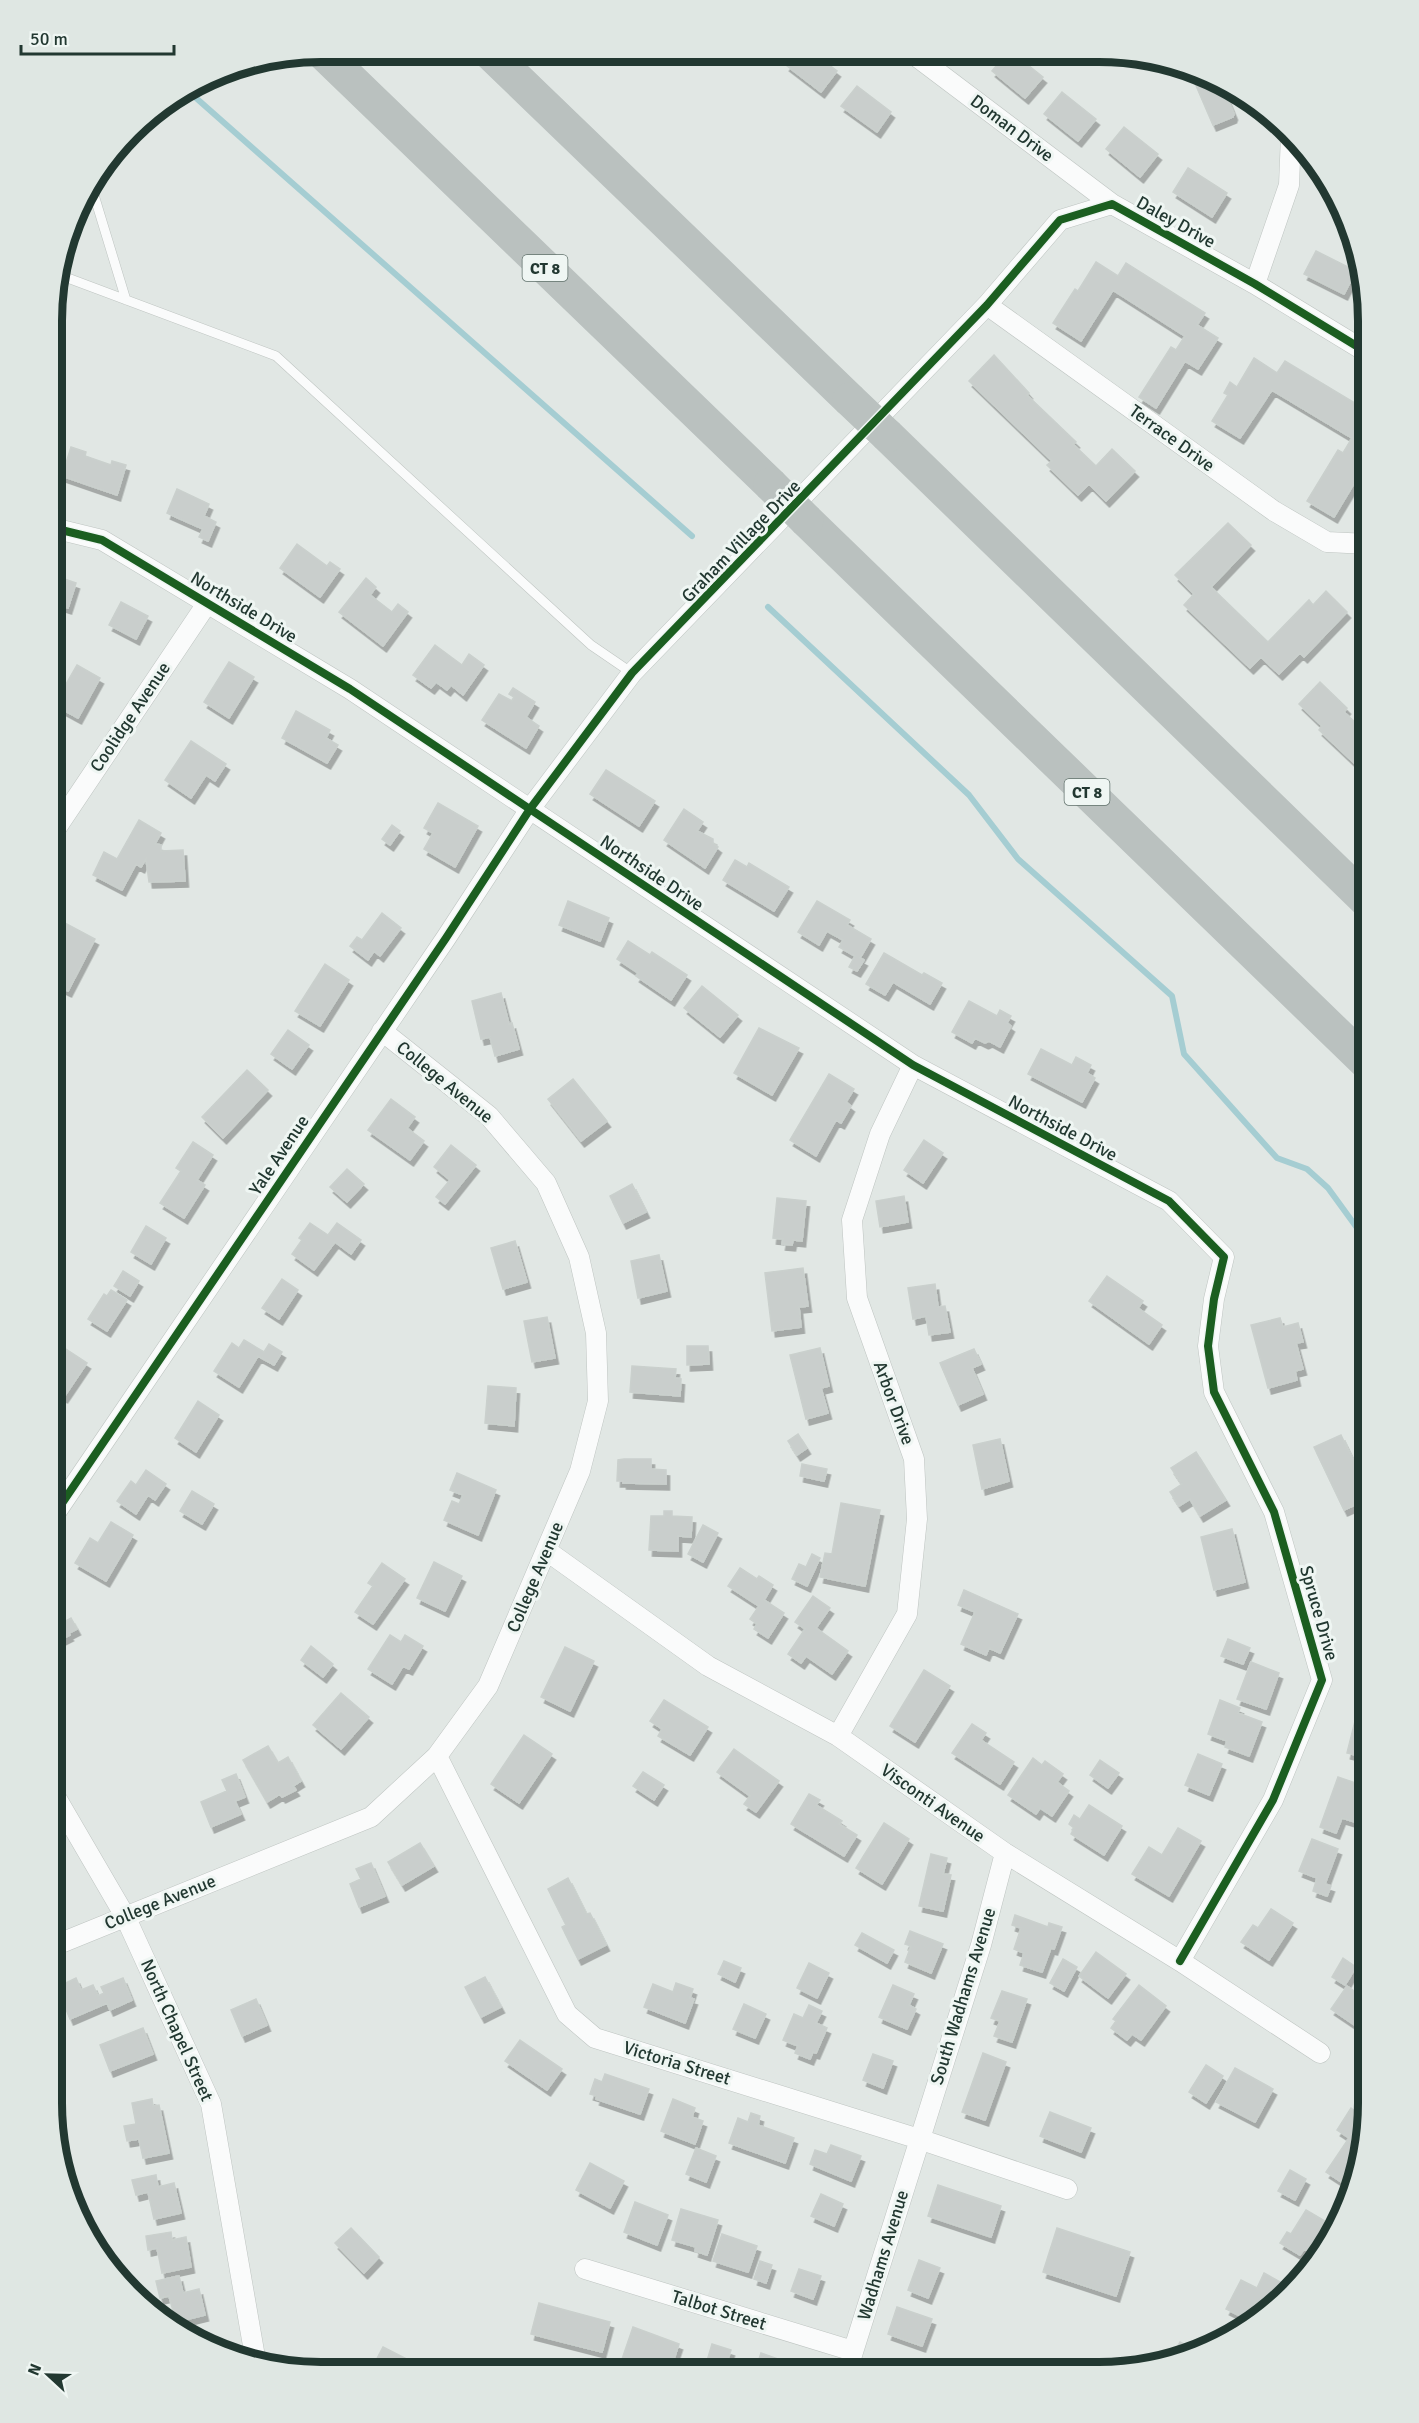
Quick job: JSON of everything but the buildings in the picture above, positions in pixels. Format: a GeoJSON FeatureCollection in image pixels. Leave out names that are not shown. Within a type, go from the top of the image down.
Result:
{"type":"FeatureCollection","features":[{"type":"Feature","properties":{"kind":"highway","name":"CT 8"},"geometry":{"type":"LineString","coordinates":[[332,62],[1358,1054]]}},
{"type":"Feature","properties":{"kind":"highway"},"geometry":{"type":"LineString","coordinates":[[499,62],[1358,892]]}},
{"type":"Feature","properties":{"kind":"street","name":"Doman Drive"},"geometry":{"type":"LineString","coordinates":[[924,62],[1112,204]]}},
{"type":"Feature","properties":{"kind":"street"},"geometry":{"type":"LineString","coordinates":[[1256,284],[1289,185],[1291,147]]}},
{"type":"Feature","properties":{"kind":"street","name":"Daley Drive"},"geometry":{"type":"LineString","coordinates":[[987,305],[1060,220],[1112,204],[1256,284],[1358,347]]}},
{"type":"Feature","properties":{"kind":"street","name":"Terrace Drive"},"geometry":{"type":"LineString","coordinates":[[987,305],[1274,511],[1327,542],[1358,544]]}},
{"type":"Feature","properties":{"kind":"street","name":"Graham Village Drive"},"geometry":{"type":"LineString","coordinates":[[530,809],[632,673],[987,305]]}},
{"type":"Feature","properties":{"kind":"street","name":"Northside Drive"},"geometry":{"type":"LineString","coordinates":[[62,530],[102,540],[350,689],[913,1065],[1169,1201],[1224,1257]]}},
{"type":"Feature","properties":{"kind":"street","name":"Coolidge Avenue"},"geometry":{"type":"LineString","coordinates":[[62,820],[208,602]]}},
{"type":"Feature","properties":{"kind":"street","name":"Yale Avenue"},"geometry":{"type":"LineString","coordinates":[[62,1503],[446,938],[530,809]]}},
{"type":"Feature","properties":{"kind":"street","name":"College Avenue"},"geometry":{"type":"LineString","coordinates":[[62,1942],[371,1817],[436,1756],[488,1686],[580,1471],[598,1401],[596,1333],[579,1257],[546,1184],[489,1116],[382,1031]]}},
{"type":"Feature","properties":{"kind":"street","name":"Arbor Drive"},"geometry":{"type":"LineString","coordinates":[[838,1736],[907,1614],[917,1519],[914,1459],[857,1298],[852,1220],[880,1134],[913,1065]]}},
{"type":"Feature","properties":{"kind":"street","name":"Spruce Drive"},"geometry":{"type":"LineString","coordinates":[[1180,1962],[1273,1800],[1322,1680],[1274,1512],[1214,1392],[1208,1346],[1214,1299],[1224,1257]]}},
{"type":"Feature","properties":{"kind":"street","name":"Visconti Avenue"},"geometry":{"type":"LineString","coordinates":[[547,1551],[708,1665],[838,1736],[1005,1853],[1320,2053]]}},
{"type":"Feature","properties":{"kind":"street","name":"Victoria Street"},"geometry":{"type":"LineString","coordinates":[[436,1756],[567,2014],[595,2038],[919,2139],[1067,2189]]}},
{"type":"Feature","properties":{"kind":"street","name":"North Chapel Street"},"geometry":{"type":"LineString","coordinates":[[62,1808],[125,1916],[211,2104],[255,2353]]}},
{"type":"Feature","properties":{"kind":"street","name":"South Wadhams Avenue"},"geometry":{"type":"LineString","coordinates":[[919,2139],[981,1945],[1005,1853]]}},
{"type":"Feature","properties":{"kind":"street","name":"Wadhams Avenue"},"geometry":{"type":"LineString","coordinates":[[850,2362],[919,2139]]}},
{"type":"Feature","properties":{"kind":"street","name":"Talbot Street"},"geometry":{"type":"LineString","coordinates":[[585,2269],[853,2351]]}},
{"type":"Feature","properties":{"kind":"lane"},"geometry":{"type":"LineString","coordinates":[[95,194],[126,300]]}},
{"type":"Feature","properties":{"kind":"lane"},"geometry":{"type":"LineString","coordinates":[[65,277],[276,356],[591,645],[632,673]]}},
{"type":"Feature","properties":{"kind":"waterway"},"geometry":{"type":"LineString","coordinates":[[193,95],[692,536]]}},
{"type":"Feature","properties":{"kind":"waterway"},"geometry":{"type":"LineString","coordinates":[[768,607],[969,795],[1018,859],[1172,996],[1184,1054],[1277,1158],[1307,1169],[1328,1188],[1358,1229]]}},
{"type":"Feature","properties":{"kind":"cycle path"},"geometry":{"type":"LineString","coordinates":[[62,1503],[446,938],[530,809],[632,673],[987,305],[1060,220],[1112,204],[1255,284],[1358,347]]}},
{"type":"Feature","properties":{"kind":"cycle path"},"geometry":{"type":"LineString","coordinates":[[62,530],[102,540],[350,689],[913,1065],[1169,1201],[1224,1257],[1214,1299],[1208,1346],[1214,1392],[1274,1512],[1322,1680],[1273,1800],[1180,1961]]}}]}
